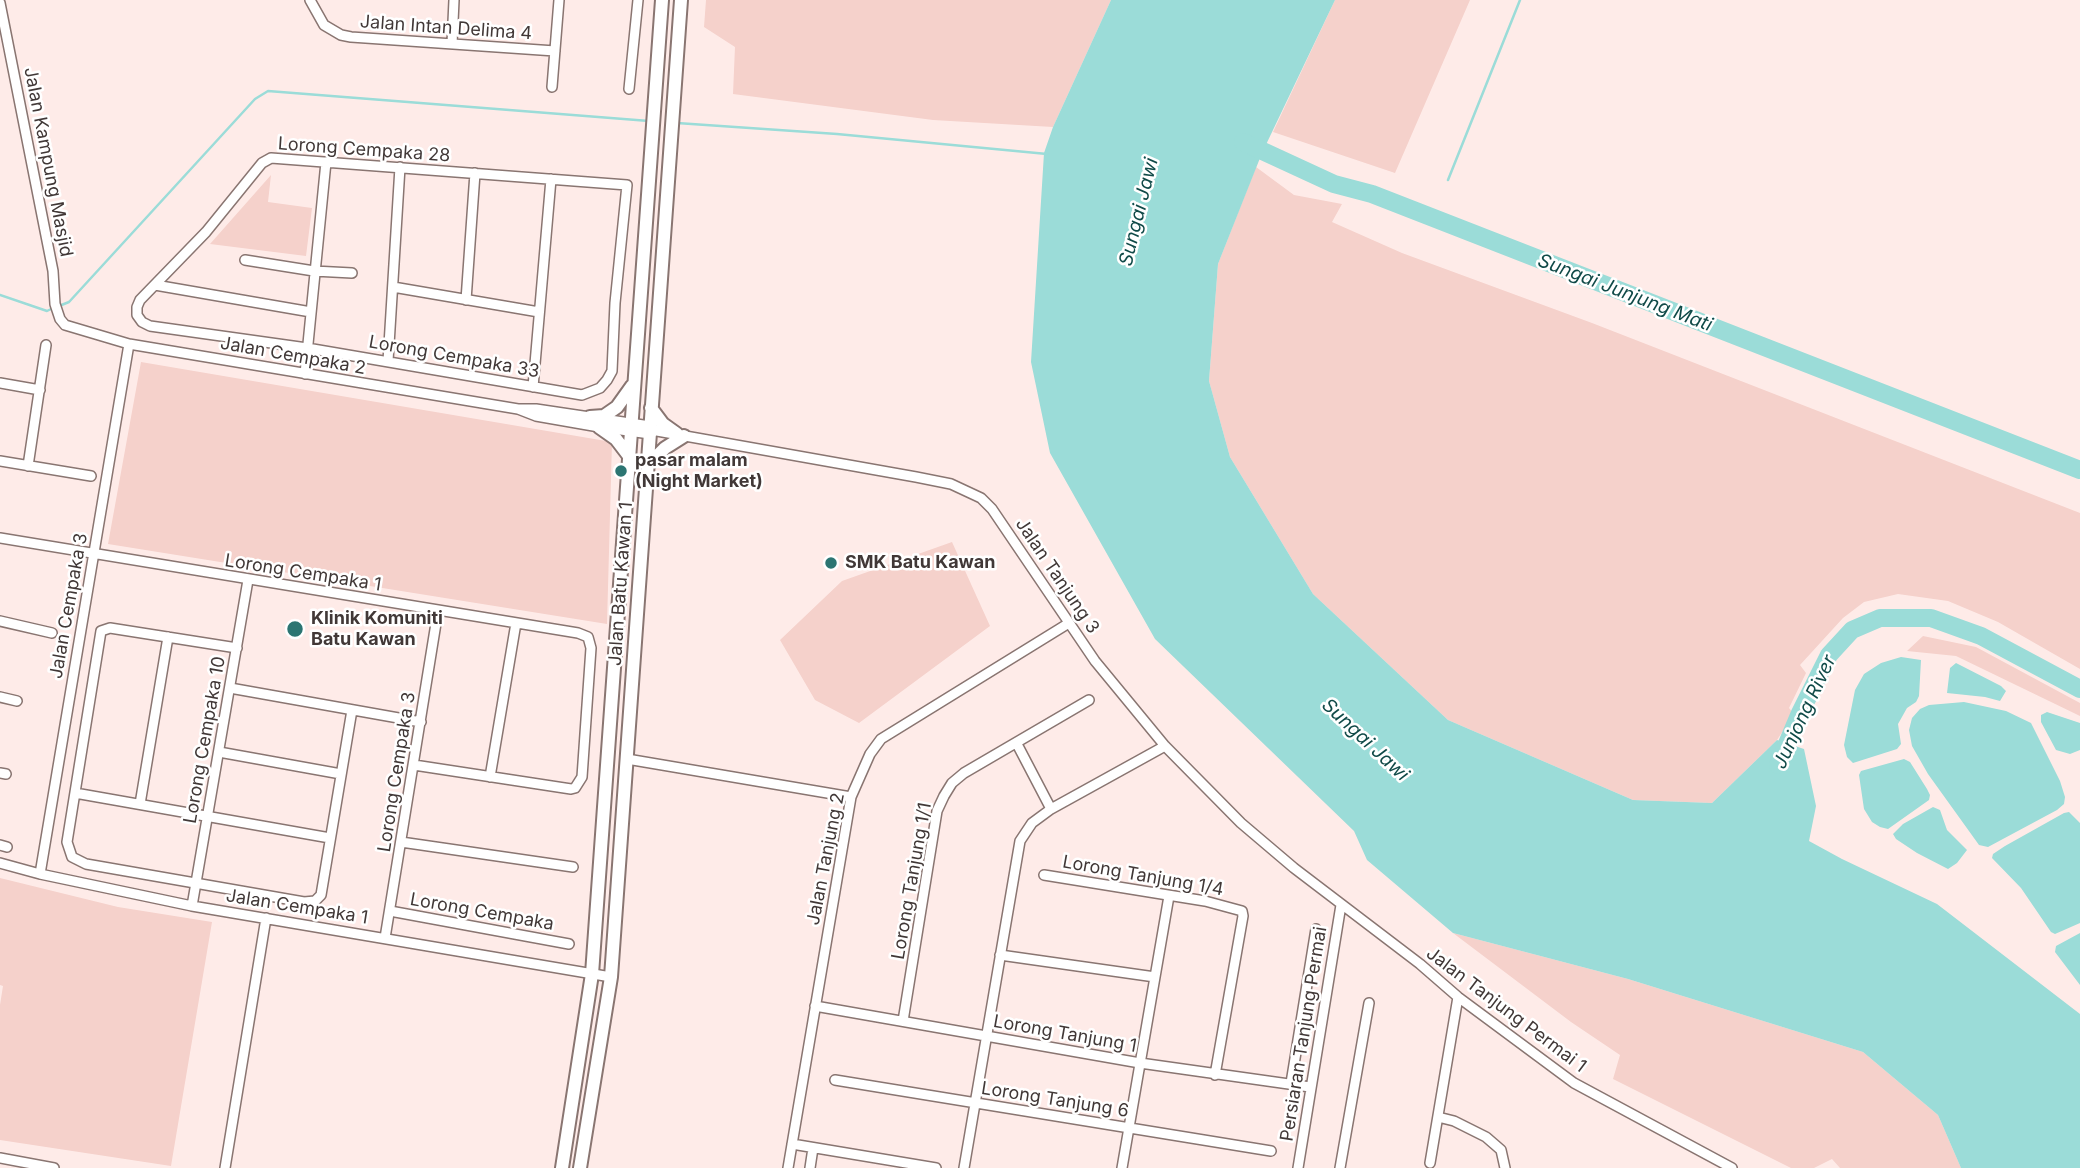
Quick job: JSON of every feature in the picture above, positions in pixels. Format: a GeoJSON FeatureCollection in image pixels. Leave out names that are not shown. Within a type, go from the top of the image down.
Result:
{"type":"FeatureCollection","features":[{"type":"Feature","properties":{"kind":"street","name":"Jalan Intan Delima 4"},"geometry":{"type":"LineString","coordinates":[[310,0],[324,24],[341,35],[555,51]]}},
{"type":"Feature","properties":{"kind":"street"},"geometry":{"type":"LineString","coordinates":[[452,44],[454,0]]}},
{"type":"Feature","properties":{"kind":"street"},"geometry":{"type":"LineString","coordinates":[[552,87],[559,0]]}},
{"type":"Feature","properties":{"kind":"street"},"geometry":{"type":"LineString","coordinates":[[629,89],[638,0]]}},
{"type":"Feature","properties":{"kind":"street","name":"Jalan Batu Kawan 1"},"geometry":{"type":"LineString","coordinates":[[562,1168],[592,974],[662,0]]}},
{"type":"Feature","properties":{"kind":"street","name":"Jalan Batu Kawan 1"},"geometry":{"type":"LineString","coordinates":[[580,1168],[611,976],[681,0]]}},
{"type":"Feature","properties":{"kind":"street","name":"Jalan Kampung Masjid"},"geometry":{"type":"LineString","coordinates":[[0,3],[53,271],[56,309],[65,325]]}},
{"type":"Feature","properties":{"kind":"street","name":"Lorong Cempaka 28"},"geometry":{"type":"LineString","coordinates":[[155,285],[206,232],[266,160],[276,158],[627,185]]}},
{"type":"Feature","properties":{"kind":"street"},"geometry":{"type":"LineString","coordinates":[[305,374],[326,162]]}},
{"type":"Feature","properties":{"kind":"street"},"geometry":{"type":"LineString","coordinates":[[388,361],[400,167]]}},
{"type":"Feature","properties":{"kind":"street"},"geometry":{"type":"LineString","coordinates":[[466,300],[475,173]]}},
{"type":"Feature","properties":{"kind":"street"},"geometry":{"type":"LineString","coordinates":[[533,387],[551,179]]}},
{"type":"Feature","properties":{"kind":"street","name":"Lorong Cempaka 33"},"geometry":{"type":"LineString","coordinates":[[155,285],[136,307],[137,316],[150,326],[307,348],[582,395],[600,388],[611,371],[627,185]]}},
{"type":"Feature","properties":{"kind":"street"},"geometry":{"type":"LineString","coordinates":[[245,260],[314,271],[352,273]]}},
{"type":"Feature","properties":{"kind":"street"},"geometry":{"type":"LineString","coordinates":[[155,285],[311,312]]}},
{"type":"Feature","properties":{"kind":"street"},"geometry":{"type":"LineString","coordinates":[[393,287],[539,312]]}},
{"type":"Feature","properties":{"kind":"street","name":"Jalan Cempaka 2"},"geometry":{"type":"LineString","coordinates":[[65,325],[129,344],[518,409],[590,417],[652,430]]}},
{"type":"Feature","properties":{"kind":"street","name":"Jalan Cempaka 3"},"geometry":{"type":"LineString","coordinates":[[40,874],[129,344]]}},
{"type":"Feature","properties":{"kind":"street"},"geometry":{"type":"LineString","coordinates":[[28,466],[46,345]]}},
{"type":"Feature","properties":{"kind":"street"},"geometry":{"type":"LineString","coordinates":[[590,417],[604,416],[617,407],[634,382]]}},
{"type":"Feature","properties":{"kind":"street"},"geometry":{"type":"LineString","coordinates":[[0,383],[40,390]]}},
{"type":"Feature","properties":{"kind":"street"},"geometry":{"type":"LineString","coordinates":[[648,465],[680,435],[663,424],[652,408]]}},
{"type":"Feature","properties":{"kind":"street","name":"Jalan Cempaka 2"},"geometry":{"type":"LineString","coordinates":[[518,409],[536,416],[600,427],[631,427]]}},
{"type":"Feature","properties":{"kind":"street"},"geometry":{"type":"LineString","coordinates":[[600,427],[617,439],[629,457]]}},
{"type":"Feature","properties":{"kind":"street","name":"Jalan Tanjung 3"},"geometry":{"type":"LineString","coordinates":[[652,430],[951,484],[981,498],[992,509],[1095,661],[1165,746],[1241,823],[1341,905]]}},
{"type":"Feature","properties":{"kind":"street"},"geometry":{"type":"LineString","coordinates":[[0,461],[91,476]]}},
{"type":"Feature","properties":{"kind":"street","name":"Lorong Cempaka 1"},"geometry":{"type":"LineString","coordinates":[[0,538],[584,634],[588,637],[591,648]]}},
{"type":"Feature","properties":{"kind":"street","name":"Lorong Cempaka 10"},"geometry":{"type":"LineString","coordinates":[[192,906],[248,580]]}},
{"type":"Feature","properties":{"kind":"street","name":"Lorong Cempaka 3"},"geometry":{"type":"LineString","coordinates":[[385,938],[438,611]]}},
{"type":"Feature","properties":{"kind":"street"},"geometry":{"type":"LineString","coordinates":[[0,621],[52,633]]}},
{"type":"Feature","properties":{"kind":"street"},"geometry":{"type":"LineString","coordinates":[[414,765],[490,776],[516,623]]}},
{"type":"Feature","properties":{"kind":"street","name":"Jalan Tanjung 2"},"geometry":{"type":"LineString","coordinates":[[788,1168],[851,797],[870,754],[881,739],[1069,623]]}},
{"type":"Feature","properties":{"kind":"street"},"geometry":{"type":"LineString","coordinates":[[237,648],[105,628],[99,635],[75,793],[330,838],[352,710]]}},
{"type":"Feature","properties":{"kind":"street"},"geometry":{"type":"LineString","coordinates":[[140,804],[168,637]]}},
{"type":"Feature","properties":{"kind":"street","name":"Jalan Batu Kawan 1"},"geometry":{"type":"LineString","coordinates":[[490,776],[571,789],[578,786],[582,777],[591,648]]}},
{"type":"Feature","properties":{"kind":"street"},"geometry":{"type":"LineString","coordinates":[[230,688],[421,722]]}},
{"type":"Feature","properties":{"kind":"street"},"geometry":{"type":"LineString","coordinates":[[0,697],[16,701]]}},
{"type":"Feature","properties":{"kind":"street","name":"Lorong Tanjung 1/1"},"geometry":{"type":"LineString","coordinates":[[903,1021],[937,811],[952,783],[964,772],[1017,744],[1089,700]]}},
{"type":"Feature","properties":{"kind":"street"},"geometry":{"type":"LineString","coordinates":[[1017,744],[1051,809]]}},
{"type":"Feature","properties":{"kind":"street"},"geometry":{"type":"LineString","coordinates":[[964,1168],[1020,841],[1032,823],[1051,809],[1165,746]]}},
{"type":"Feature","properties":{"kind":"street"},"geometry":{"type":"LineString","coordinates":[[219,752],[341,774]]}},
{"type":"Feature","properties":{"kind":"street"},"geometry":{"type":"LineString","coordinates":[[627,759],[851,797]]}},
{"type":"Feature","properties":{"kind":"street","name":"Jalan Cempaka 1"},"geometry":{"type":"LineString","coordinates":[[75,793],[67,842],[72,857],[86,864],[196,884],[304,902],[315,901],[321,895],[330,838]]}},
{"type":"Feature","properties":{"kind":"street"},"geometry":{"type":"LineString","coordinates":[[401,842],[573,867]]}},
{"type":"Feature","properties":{"kind":"street","name":"Jalan Cempaka 1"},"geometry":{"type":"LineString","coordinates":[[0,863],[192,906],[611,976]]}},
{"type":"Feature","properties":{"kind":"street","name":"Lorong Tanjung 1/4"},"geometry":{"type":"LineString","coordinates":[[1044,875],[1242,911],[1215,1075]]}},
{"type":"Feature","properties":{"kind":"street"},"geometry":{"type":"LineString","coordinates":[[1122,1168],[1169,896]]}},
{"type":"Feature","properties":{"kind":"street","name":"Jalan Tanjung Permai 1"},"geometry":{"type":"LineString","coordinates":[[1341,905],[1574,1083],[1732,1168]]}},
{"type":"Feature","properties":{"kind":"street","name":"Persiaran Tanjung Permai"},"geometry":{"type":"LineString","coordinates":[[1298,1168],[1341,905]]}},
{"type":"Feature","properties":{"kind":"street","name":"Lorong Cempaka"},"geometry":{"type":"LineString","coordinates":[[390,911],[569,944]]}},
{"type":"Feature","properties":{"kind":"street"},"geometry":{"type":"LineString","coordinates":[[225,1168],[266,918]]}},
{"type":"Feature","properties":{"kind":"street"},"geometry":{"type":"LineString","coordinates":[[1291,1083],[1316,929]]}},
{"type":"Feature","properties":{"kind":"street"},"geometry":{"type":"LineString","coordinates":[[1000,956],[1155,977]]}},
{"type":"Feature","properties":{"kind":"street"},"geometry":{"type":"LineString","coordinates":[[1430,1163],[1458,997]]}},
{"type":"Feature","properties":{"kind":"street"},"geometry":{"type":"LineString","coordinates":[[1340,1168],[1369,1003]]}},
{"type":"Feature","properties":{"kind":"street","name":"Lorong Tanjung 1"},"geometry":{"type":"LineString","coordinates":[[816,1006],[1140,1063],[1310,1087]]}},
{"type":"Feature","properties":{"kind":"street","name":"Lorong Tanjung 6"},"geometry":{"type":"LineString","coordinates":[[835,1080],[1271,1151]]}},
{"type":"Feature","properties":{"kind":"street"},"geometry":{"type":"LineString","coordinates":[[1438,1117],[1454,1121],[1486,1137],[1500,1150],[1505,1168]]}},
{"type":"Feature","properties":{"kind":"street"},"geometry":{"type":"LineString","coordinates":[[792,1144],[889,1164],[936,1168]]}},
{"type":"Feature","properties":{"kind":"street"},"geometry":{"type":"LineString","coordinates":[[810,1168],[813,1148]]}},
{"type":"Feature","properties":{"kind":"street"},"geometry":{"type":"LineString","coordinates":[[0,1158],[54,1168]]}},
{"type":"Feature","properties":{"kind":"shaded area"},"geometry":{"type":"Polygon","coordinates":[[[706,0],[1111,0],[1053,127],[933,120],[733,94],[735,47],[704,27],[706,0]]]}},
{"type":"Feature","properties":{"kind":"shaded area"},"geometry":{"type":"Polygon","coordinates":[[[1335,0],[1470,0],[1395,173],[1273,132],[1335,0]]]}},
{"type":"Feature","properties":{"kind":"shaded area"},"geometry":{"type":"Polygon","coordinates":[[[1256,167],[1294,195],[1342,204],[1332,222],[1402,253],[1592,323],[2080,513],[2080,669],[1998,622],[1948,601],[1898,594],[1864,602],[1843,618],[1800,665],[1806,673],[1789,708],[1794,714],[1777,740],[1712,803],[1633,800],[1448,720],[1313,594],[1230,457],[1209,381],[1218,264],[1256,167]]]}},
{"type":"Feature","properties":{"kind":"shaded area"},"geometry":{"type":"Polygon","coordinates":[[[271,175],[268,202],[312,208],[306,256],[210,244],[271,175]]]}},
{"type":"Feature","properties":{"kind":"shaded area"},"geometry":{"type":"Polygon","coordinates":[[[141,362],[612,442],[607,624],[108,544],[141,362]]]}},
{"type":"Feature","properties":{"kind":"shaded area"},"geometry":{"type":"Polygon","coordinates":[[[952,542],[990,626],[859,723],[815,700],[780,640],[842,581],[952,542]]]}},
{"type":"Feature","properties":{"kind":"shaded area"},"geometry":{"type":"Polygon","coordinates":[[[1923,636],[1976,647],[2080,703],[2080,716],[1956,656],[1907,651],[1923,636]]]}},
{"type":"Feature","properties":{"kind":"shaded area"},"geometry":{"type":"Polygon","coordinates":[[[0,878],[118,907],[212,922],[171,1166],[0,1140],[0,1005],[3,986],[0,985],[0,878]]]}},
{"type":"Feature","properties":{"kind":"shaded area"},"geometry":{"type":"Polygon","coordinates":[[[1453,933],[1628,979],[1863,1052],[1938,1115],[1961,1168],[1840,1168],[1832,1159],[1814,1168],[1791,1168],[1613,1079],[1620,1055],[1571,1022],[1453,933]]]}},
{"type":"Feature","properties":{"kind":"water","name":"Sungai Jawi"},"geometry":{"type":"Polygon","coordinates":[[[1111,0],[1335,0],[1262,153],[1218,264],[1209,381],[1230,457],[1313,594],[1448,720],[1633,800],[1712,803],[1777,740],[1804,749],[1816,806],[1809,841],[1937,904],[2080,1014],[2080,1168],[1961,1168],[1938,1115],[1863,1052],[1628,979],[1453,933],[1367,860],[1354,831],[1155,639],[1050,453],[1031,362],[1044,153],[1053,127],[1111,0]]]}},
{"type":"Feature","properties":{"kind":"water"},"geometry":{"type":"Polygon","coordinates":[[[1901,657],[1921,660],[1919,696],[1916,702],[1907,708],[1898,724],[1901,744],[1897,749],[1853,763],[1847,757],[1844,745],[1855,690],[1864,674],[1881,663],[1901,657]]]}},
{"type":"Feature","properties":{"kind":"water"},"geometry":{"type":"Polygon","coordinates":[[[1956,663],[2001,686],[2006,691],[2000,701],[1947,693],[1950,668],[1956,663]]]}},
{"type":"Feature","properties":{"kind":"water"},"geometry":{"type":"Polygon","coordinates":[[[1964,702],[2006,711],[2031,723],[2060,781],[2065,797],[2064,804],[2057,810],[1988,847],[1979,845],[1928,774],[1912,746],[1909,730],[1912,718],[1920,709],[1929,705],[1964,702]]]}},
{"type":"Feature","properties":{"kind":"water"},"geometry":{"type":"Polygon","coordinates":[[[2047,712],[2080,723],[2080,750],[2070,754],[2056,750],[2041,722],[2041,715],[2047,712]]]}},
{"type":"Feature","properties":{"kind":"water"},"geometry":{"type":"Polygon","coordinates":[[[1904,759],[1910,762],[1927,789],[1929,800],[1888,829],[1880,827],[1872,822],[1864,809],[1859,775],[1861,771],[1904,759]]]}},
{"type":"Feature","properties":{"kind":"water"},"geometry":{"type":"Polygon","coordinates":[[[1933,807],[1940,810],[1947,830],[1967,850],[1957,863],[1948,869],[1917,853],[1893,834],[1903,824],[1933,807]]]}},
{"type":"Feature","properties":{"kind":"water"},"geometry":{"type":"Polygon","coordinates":[[[2069,812],[2080,823],[2080,923],[2055,934],[2021,888],[1992,858],[1993,854],[2005,846],[2069,812]]]}},
{"type":"Feature","properties":{"kind":"water"},"geometry":{"type":"Polygon","coordinates":[[[2080,933],[2080,985],[2055,952],[2056,946],[2080,933]]]}},
{"type":"Feature","properties":{"kind":"waterway"},"geometry":{"type":"LineString","coordinates":[[1448,180],[1520,0]]}},
{"type":"Feature","properties":{"kind":"waterway"},"geometry":{"type":"LineString","coordinates":[[59,306],[69,302],[255,99],[268,91],[649,121]]}},
{"type":"Feature","properties":{"kind":"waterway"},"geometry":{"type":"LineString","coordinates":[[677,123],[837,134],[1047,154]]}},
{"type":"Feature","properties":{"kind":"waterway","name":"Sungai Junjung Mati"},"geometry":{"type":"LineString","coordinates":[[1243,142],[1334,184],[1372,194],[2080,470]]}},
{"type":"Feature","properties":{"kind":"waterway"},"geometry":{"type":"LineString","coordinates":[[0,295],[47,311],[53,308]]}},
{"type":"Feature","properties":{"kind":"waterway","name":"Junjong River"},"geometry":{"type":"LineString","coordinates":[[1778,765],[1829,655],[1852,630],[1880,618],[1931,618],[1981,636],[2080,689]]}},
{"type":"Feature","properties":{"kind":"place","name":"pasar malam (Night Market)"},"geometry":{"type":"Point","coordinates":[621,471]}},
{"type":"Feature","properties":{"kind":"place","name":"SMK Batu Kawan"},"geometry":{"type":"Point","coordinates":[831,563]}},
{"type":"Feature","properties":{"kind":"place","name":"Klinik Komuniti Batu Kawan"},"geometry":{"type":"Point","coordinates":[295,629]}}]}
